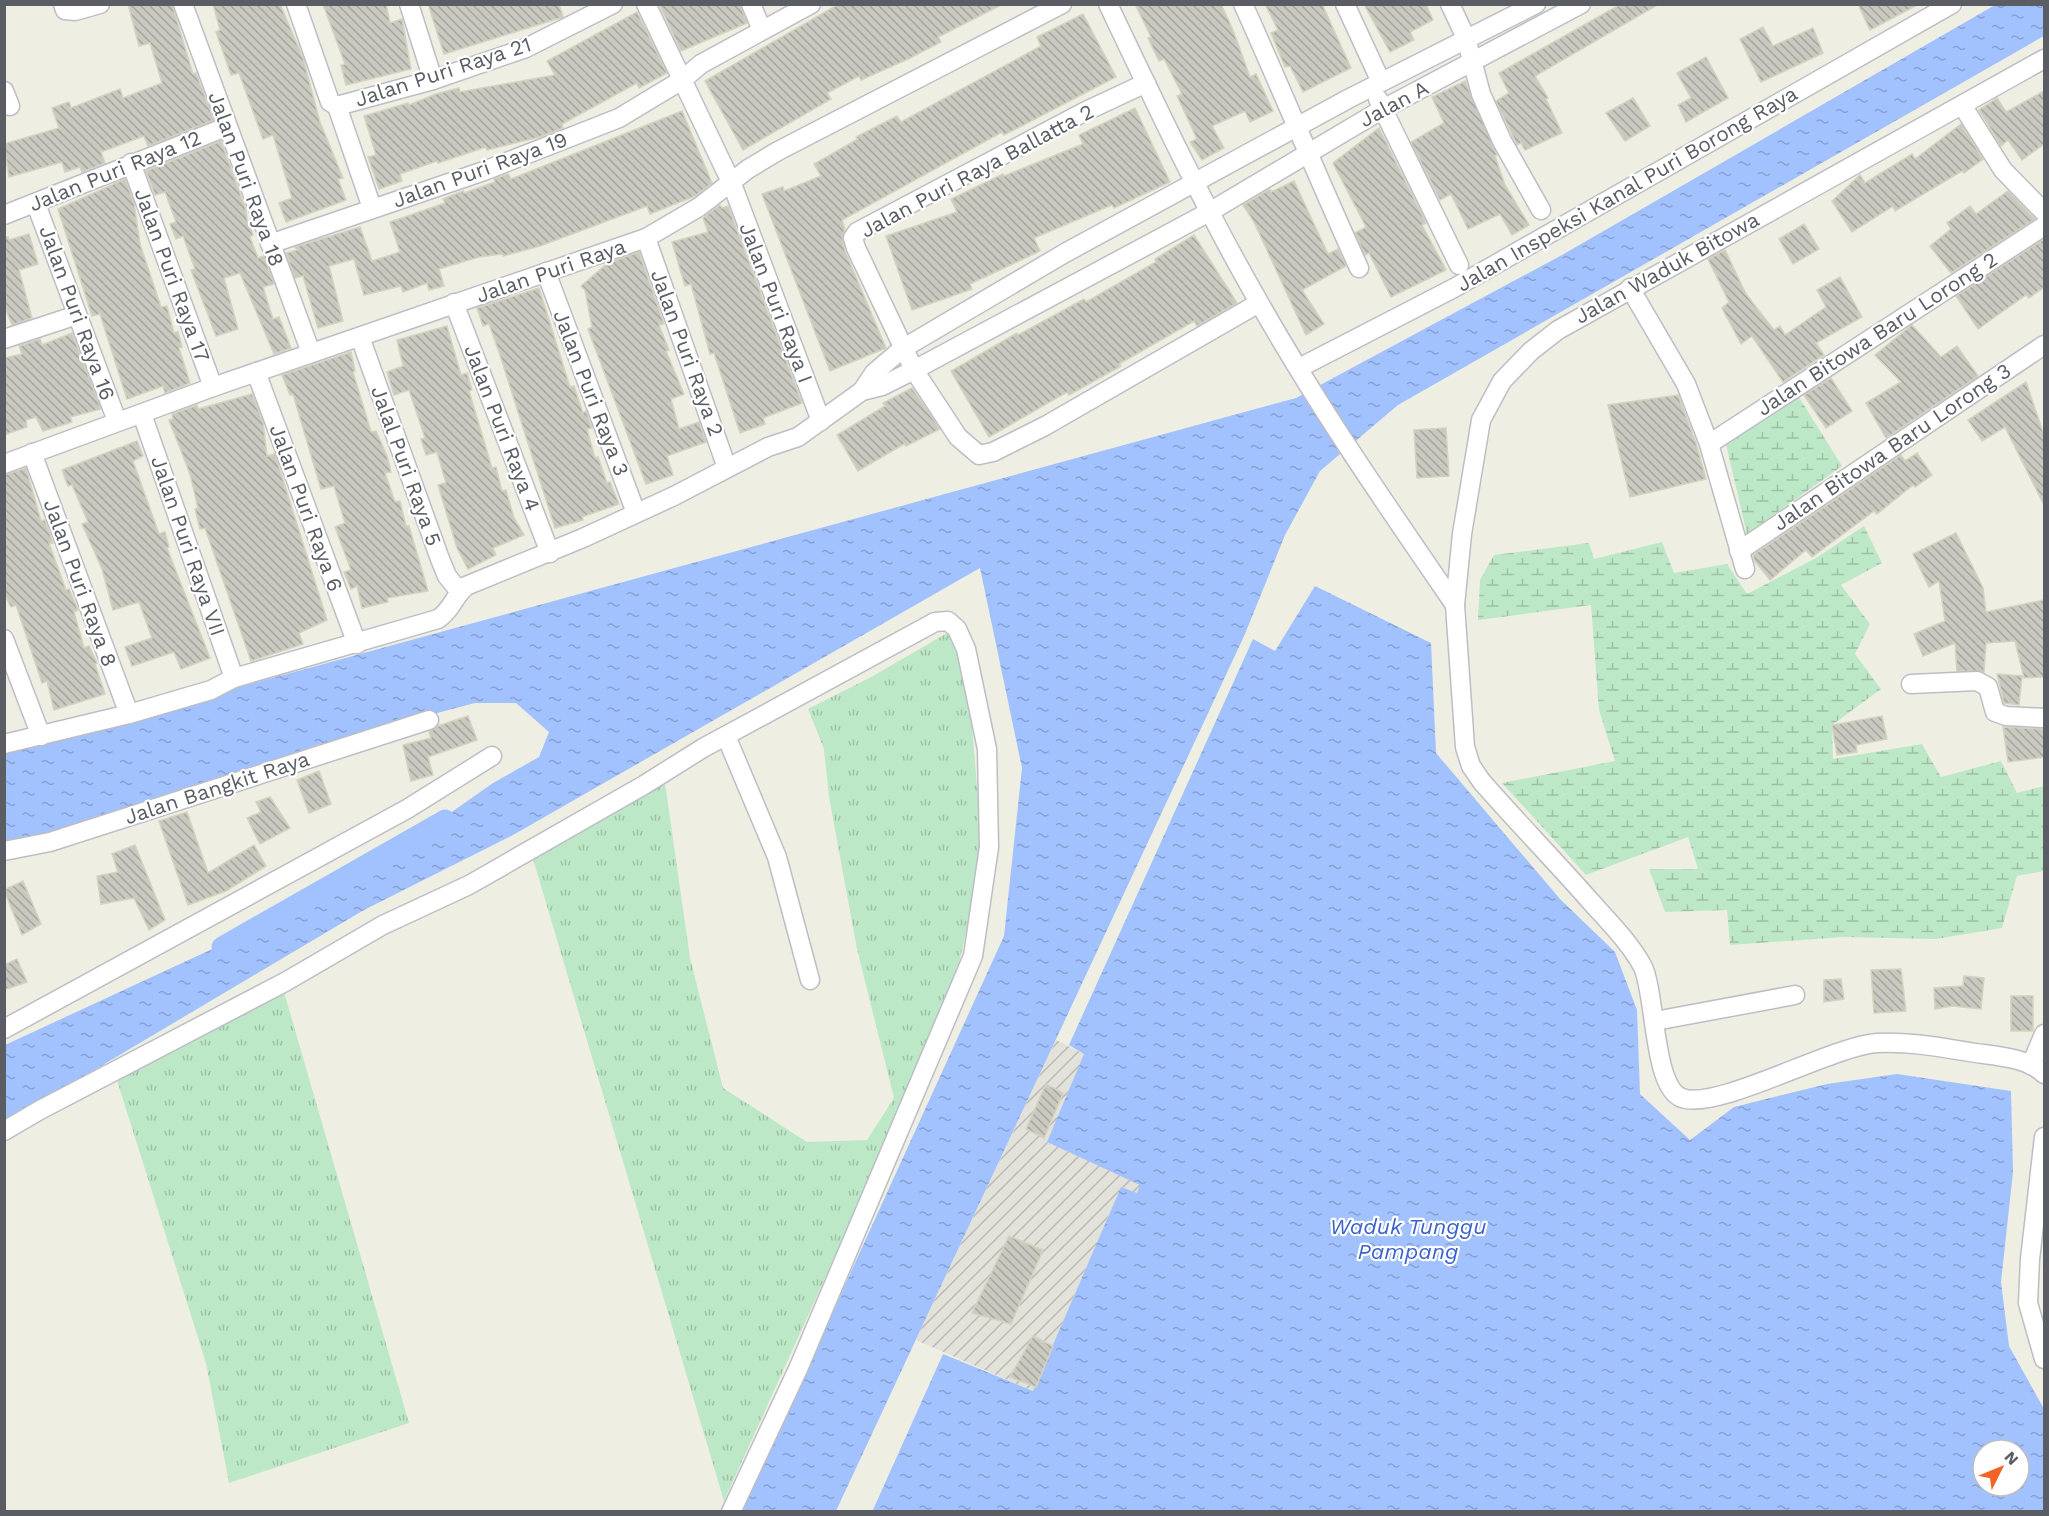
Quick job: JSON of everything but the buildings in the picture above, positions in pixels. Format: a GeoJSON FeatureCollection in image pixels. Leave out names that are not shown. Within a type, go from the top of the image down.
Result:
{"type":"FeatureCollection","features":[{"type":"Feature","properties":{"kind":"street"},"geometry":{"type":"LineString","coordinates":[[63,4],[65,10],[75,11],[100,4]]}},
{"type":"Feature","properties":{"kind":"street","name":"Jalan Puri Raya 18"},"geometry":{"type":"LineString","coordinates":[[183,4],[310,353]]}},
{"type":"Feature","properties":{"kind":"street"},"geometry":{"type":"LineString","coordinates":[[296,4],[330,102],[337,106],[372,208]]}},
{"type":"Feature","properties":{"kind":"street"},"geometry":{"type":"LineString","coordinates":[[409,4],[433,80]]}},
{"type":"Feature","properties":{"kind":"street","name":"Jalan Puri Raya 21"},"geometry":{"type":"LineString","coordinates":[[337,106],[433,80],[526,48],[613,4]]}},
{"type":"Feature","properties":{"kind":"street","name":"Jalan Puri Raya I"},"geometry":{"type":"LineString","coordinates":[[646,4],[732,184],[821,421]]}},
{"type":"Feature","properties":{"kind":"street"},"geometry":{"type":"LineString","coordinates":[[751,4],[762,30]]}},
{"type":"Feature","properties":{"kind":"street","name":"Jalan Puri Raya 19"},"geometry":{"type":"LineString","coordinates":[[270,244],[484,171],[597,128],[634,110],[682,80],[702,64],[811,4]]}},
{"type":"Feature","properties":{"kind":"street","name":"Jalan Puri Raya"},"geometry":{"type":"LineString","coordinates":[[4,464],[213,387],[646,238],[732,184],[748,169],[778,151],[1062,4]]}},
{"type":"Feature","properties":{"kind":"street"},"geometry":{"type":"LineString","coordinates":[[1107,4],[1196,184],[1259,303],[1352,456],[1455,604]]}},
{"type":"Feature","properties":{"kind":"street"},"geometry":{"type":"LineString","coordinates":[[1244,4],[1299,126],[1307,154],[1359,268]]}},
{"type":"Feature","properties":{"kind":"street"},"geometry":{"type":"LineString","coordinates":[[1346,4],[1383,109],[1459,265]]}},
{"type":"Feature","properties":{"kind":"street"},"geometry":{"type":"LineString","coordinates":[[1450,4],[1466,38],[1481,94],[1502,141],[1541,210]]}},
{"type":"Feature","properties":{"kind":"street","name":"Jalan A"},"geometry":{"type":"LineString","coordinates":[[862,390],[874,373],[902,349],[1065,253],[1167,200],[1376,84],[1536,4]]}},
{"type":"Feature","properties":{"kind":"street","name":"Jalan A"},"geometry":{"type":"LineString","coordinates":[[862,390],[882,386],[914,370],[1181,224],[1211,211],[1383,109],[1581,4]]}},
{"type":"Feature","properties":{"kind":"street","name":"Jalan Inspeksi Kanal Puri Borong Raya"},"geometry":{"type":"LineString","coordinates":[[1301,371],[1454,288],[1952,4]]}},
{"type":"Feature","properties":{"kind":"street","name":"Jalan Waduk Bitowa"},"geometry":{"type":"LineString","coordinates":[[2038,1069],[2003,1056],[1920,1044],[1876,1043],[1728,1093],[1697,1099],[1682,1099],[1671,1091],[1664,1078],[1646,976],[1632,951],[1529,831],[1482,782],[1471,766],[1465,747],[1455,604],[1471,474],[1481,420],[1502,381],[1531,351],[1558,330],[1630,288],[2044,59]]}},
{"type":"Feature","properties":{"kind":"street","name":"Jalan Puri Raya Ballatta 2"},"geometry":{"type":"LineString","coordinates":[[902,349],[856,248],[853,238],[857,232],[1063,123],[1146,83]]}},
{"type":"Feature","properties":{"kind":"street"},"geometry":{"type":"LineString","coordinates":[[1962,105],[2003,170],[2044,212]]}},
{"type":"Feature","properties":{"kind":"street","name":"Jalan Puri Raya 12"},"geometry":{"type":"LineString","coordinates":[[4,215],[226,127]]}},
{"type":"Feature","properties":{"kind":"street","name":"Jalan Puri Raya 17"},"geometry":{"type":"LineString","coordinates":[[131,163],[213,387]]}},
{"type":"Feature","properties":{"kind":"street"},"geometry":{"type":"LineString","coordinates":[[1167,200],[1179,209],[1181,224]]}},
{"type":"Feature","properties":{"kind":"street","name":"Jalan Puri Raya 16"},"geometry":{"type":"LineString","coordinates":[[36,204],[117,422]]}},
{"type":"Feature","properties":{"kind":"street","name":"Jalan Bitowa Baru Lorong 2"},"geometry":{"type":"LineString","coordinates":[[1709,444],[2044,226]]}},
{"type":"Feature","properties":{"kind":"street","name":"Jalan Puri Raya 2"},"geometry":{"type":"LineString","coordinates":[[646,238],[727,468]]}},
{"type":"Feature","properties":{"kind":"street","name":"Jalan Puri Raya 3"},"geometry":{"type":"LineString","coordinates":[[546,273],[636,513]]}},
{"type":"Feature","properties":{"kind":"street"},"geometry":{"type":"LineString","coordinates":[[1630,288],[1686,384],[1709,444],[1744,569]]}},
{"type":"Feature","properties":{"kind":"street","name":"Jalan Puri Raya 4"},"geometry":{"type":"LineString","coordinates":[[454,303],[549,553]]}},
{"type":"Feature","properties":{"kind":"street"},"geometry":{"type":"LineString","coordinates":[[902,349],[967,448],[979,454],[993,452],[1045,426],[1259,303]]}},
{"type":"Feature","properties":{"kind":"street"},"geometry":{"type":"LineString","coordinates":[[4,339],[77,315]]}},
{"type":"Feature","properties":{"kind":"street","name":"Jalal Puri Raya 5"},"geometry":{"type":"LineString","coordinates":[[360,337],[440,560],[447,576],[460,592]]}},
{"type":"Feature","properties":{"kind":"street","name":"Jalan Bitowa Baru Lorong 3"},"geometry":{"type":"LineString","coordinates":[[1739,550],[2044,345]]}},
{"type":"Feature","properties":{"kind":"street","name":"Jalan Puri Raya 6"},"geometry":{"type":"LineString","coordinates":[[256,372],[357,644]]}},
{"type":"Feature","properties":{"kind":"street"},"geometry":{"type":"LineString","coordinates":[[4,744],[129,714],[211,690],[234,678],[438,619],[451,609],[460,592],[486,578],[549,553],[674,496],[727,468],[798,437],[862,390]]}},
{"type":"Feature","properties":{"kind":"street","name":"Jalan Puri Raya VII"},"geometry":{"type":"LineString","coordinates":[[142,414],[234,678]]}},
{"type":"Feature","properties":{"kind":"street","name":"Jalan Puri Raya 8"},"geometry":{"type":"LineString","coordinates":[[32,453],[129,714]]}},
{"type":"Feature","properties":{"kind":"street"},"geometry":{"type":"LineString","coordinates":[[4,1131],[285,982],[383,925],[469,885],[726,736],[934,622],[948,621],[957,629],[966,649],[987,749],[989,847],[973,956],[803,1358],[731,1512]]}},
{"type":"Feature","properties":{"kind":"street"},"geometry":{"type":"LineString","coordinates":[[4,639],[41,736]]}},
{"type":"Feature","properties":{"kind":"street"},"geometry":{"type":"LineString","coordinates":[[1911,684],[1977,681],[1988,687],[1995,712],[2006,717],[2044,718]]}},
{"type":"Feature","properties":{"kind":"street","name":"Jalan Bangkit Raya"},"geometry":{"type":"LineString","coordinates":[[4,851],[50,842],[429,720]]}},
{"type":"Feature","properties":{"kind":"street"},"geometry":{"type":"LineString","coordinates":[[726,736],[777,857],[810,981]]}},
{"type":"Feature","properties":{"kind":"street"},"geometry":{"type":"LineString","coordinates":[[4,1029],[407,809],[492,756]]}},
{"type":"Feature","properties":{"kind":"street"},"geometry":{"type":"LineString","coordinates":[[1655,1022],[1795,995]]}},
{"type":"Feature","properties":{"kind":"street"},"geometry":{"type":"LineString","coordinates":[[2038,1069],[2044,1034]]}},
{"type":"Feature","properties":{"kind":"street"},"geometry":{"type":"LineString","coordinates":[[2044,1137],[2030,1259],[2028,1303],[2044,1359]]}},
{"type":"Feature","properties":{"kind":"shaded area"},"geometry":{"type":"Polygon","coordinates":[[[1056,1040],[1084,1054],[1047,1142],[1141,1185],[1137,1194],[1121,1187],[1033,1391],[916,1340],[1056,1040]]]}},
{"type":"Feature","properties":{"kind":"green space"},"geometry":{"type":"Polygon","coordinates":[[[1797,394],[1842,466],[1747,534],[1725,440],[1797,394]]]}},
{"type":"Feature","properties":{"kind":"green space"},"geometry":{"type":"Polygon","coordinates":[[[1864,526],[1882,563],[1841,585],[1870,624],[1855,654],[1881,689],[1832,725],[1833,759],[1922,744],[1941,777],[2001,761],[2017,793],[2044,786],[2044,871],[2017,876],[2002,928],[1936,939],[1844,937],[1730,945],[1727,910],[1665,912],[1649,869],[1698,869],[1688,837],[1586,875],[1502,783],[1615,761],[1599,710],[1591,605],[1478,620],[1480,580],[1494,555],[1589,543],[1594,559],[1662,542],[1674,573],[1727,564],[1747,594],[1816,558],[1864,526]]]}},
{"type":"Feature","properties":{"kind":"green space"},"geometry":{"type":"Polygon","coordinates":[[[947,633],[966,654],[983,859],[956,976],[903,1106],[724,1501],[533,859],[665,783],[690,958],[723,1088],[807,1142],[867,1140],[894,1098],[857,949],[829,797],[824,749],[808,709],[873,676],[947,633]]]}},
{"type":"Feature","properties":{"kind":"green space"},"geometry":{"type":"Polygon","coordinates":[[[284,992],[409,1423],[229,1483],[206,1363],[115,1074],[284,992]]]}},
{"type":"Feature","properties":{"kind":"water"},"geometry":{"type":"Polygon","coordinates":[[[1995,5],[2044,5],[2044,36],[1398,405],[1320,471],[1285,535],[1245,634],[836,1511],[742,1511],[1004,936],[1022,768],[980,568],[513,835],[364,910],[5,1123],[5,1045],[342,889],[493,783],[539,757],[549,732],[516,703],[475,703],[320,744],[5,852],[5,751],[1296,398],[1562,255],[1995,5]]]}},
{"type":"Feature","properties":{"kind":"water","name":"Waduk Tunggu Pampang"},"geometry":{"type":"Polygon","coordinates":[[[1315,586],[1431,643],[1436,753],[1560,899],[1615,952],[1637,1010],[1640,1094],[1690,1140],[1734,1107],[1827,1084],[1897,1074],[2011,1091],[2013,1172],[2001,1282],[2009,1346],[2044,1409],[2044,1511],[872,1512],[943,1354],[1033,1391],[1121,1187],[1137,1193],[1140,1185],[1047,1142],[1084,1054],[1069,1045],[1253,639],[1275,651],[1315,586]]]}},
{"type":"Feature","properties":{"kind":"waterway"},"geometry":{"type":"LineString","coordinates":[[222,947],[445,820]]}}]}
